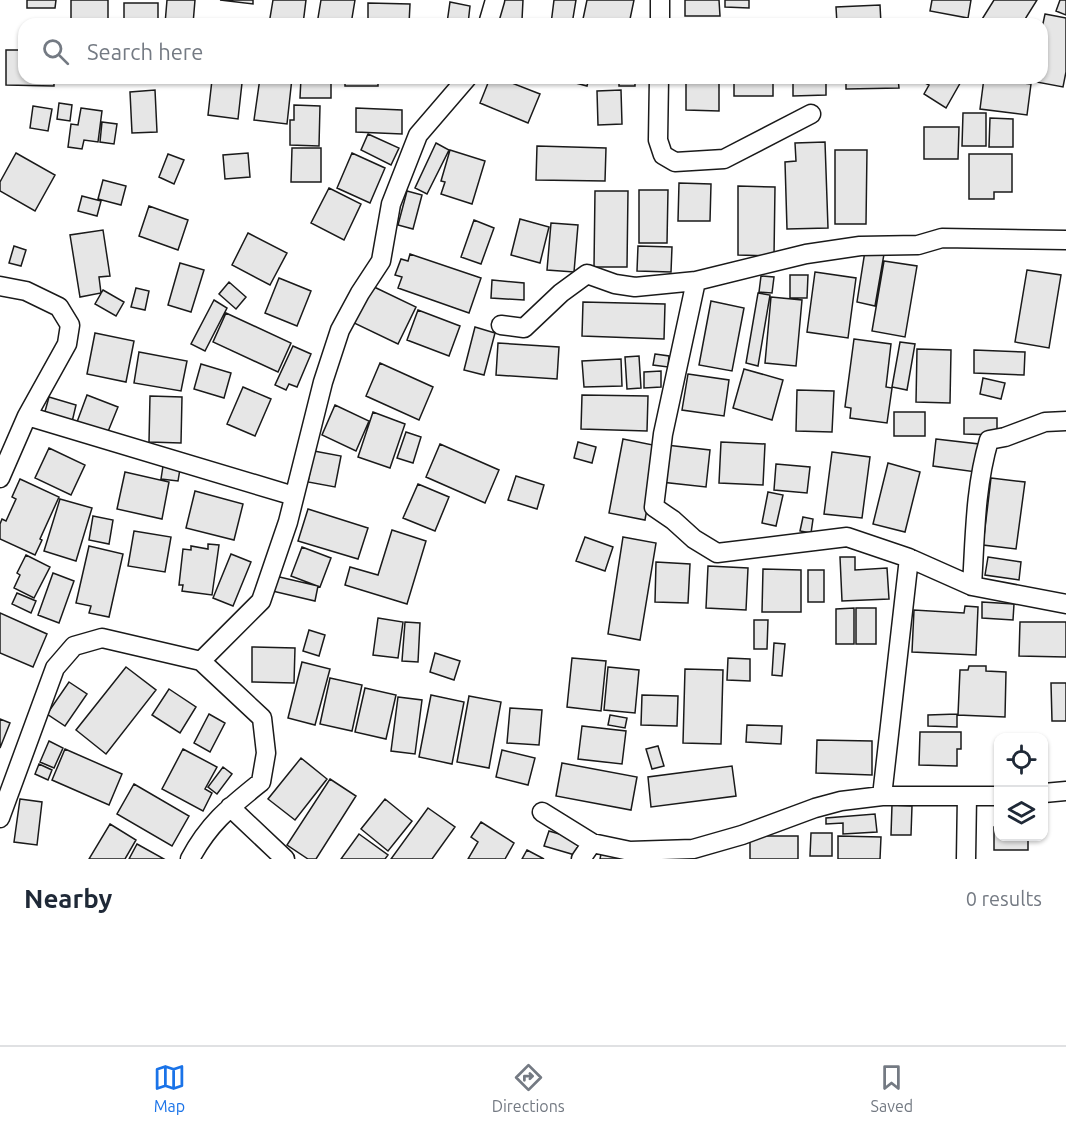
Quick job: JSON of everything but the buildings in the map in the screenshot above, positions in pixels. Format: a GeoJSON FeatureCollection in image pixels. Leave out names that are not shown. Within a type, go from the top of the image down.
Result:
{"type":"FeatureCollection","features":[{"type":"Feature","properties":{"kind":"street"},"geometry":{"type":"LineString","coordinates":[[490,18],[495,0]]}},
{"type":"Feature","properties":{"kind":"street"},"geometry":{"type":"LineString","coordinates":[[660,0],[660,18]]}},
{"type":"Feature","properties":{"kind":"street"},"geometry":{"type":"LineString","coordinates":[[201,661],[261,601],[288,522],[323,382],[340,330],[381,261],[391,204],[418,135],[462,84]]}},
{"type":"Feature","properties":{"kind":"street"},"geometry":{"type":"LineString","coordinates":[[659,84],[658,140],[663,155],[675,162],[724,159],[811,114]]}},
{"type":"Feature","properties":{"kind":"street"},"geometry":{"type":"LineString","coordinates":[[501,325],[524,328],[561,293],[587,274],[615,284],[635,287],[696,280],[806,254],[860,246],[918,245],[942,238],[1066,240]]}},
{"type":"Feature","properties":{"kind":"street"},"geometry":{"type":"LineString","coordinates":[[696,280],[663,434],[654,507],[694,539],[717,553],[847,537],[909,558],[972,586],[1066,604]]}},
{"type":"Feature","properties":{"kind":"street"},"geometry":{"type":"LineString","coordinates":[[0,286],[26,291],[59,307],[70,325],[67,344],[27,416],[0,478]]}},
{"type":"Feature","properties":{"kind":"street"},"geometry":{"type":"LineString","coordinates":[[27,416],[294,496]]}},
{"type":"Feature","properties":{"kind":"street"},"geometry":{"type":"LineString","coordinates":[[972,586],[978,497],[983,461],[989,440],[1005,437],[1045,422],[1066,421]]}},
{"type":"Feature","properties":{"kind":"street"},"geometry":{"type":"LineString","coordinates":[[882,796],[909,558]]}},
{"type":"Feature","properties":{"kind":"street"},"geometry":{"type":"LineString","coordinates":[[0,818],[55,668],[75,646],[102,638],[201,661],[262,717],[266,753],[261,782],[230,807],[203,836],[190,859]]}},
{"type":"Feature","properties":{"kind":"street"},"geometry":{"type":"LineString","coordinates":[[1048,793],[1066,791]]}},
{"type":"Feature","properties":{"kind":"street"},"geometry":{"type":"LineString","coordinates":[[542,812],[592,843],[630,851],[693,849],[841,801],[882,796],[994,796]]}},
{"type":"Feature","properties":{"kind":"street"},"geometry":{"type":"LineString","coordinates":[[966,859],[967,796]]}},
{"type":"Feature","properties":{"kind":"street"},"geometry":{"type":"LineString","coordinates":[[230,807],[285,859]]}},
{"type":"Feature","properties":{"kind":"street"},"geometry":{"type":"LineString","coordinates":[[580,859],[592,843]]}}]}
